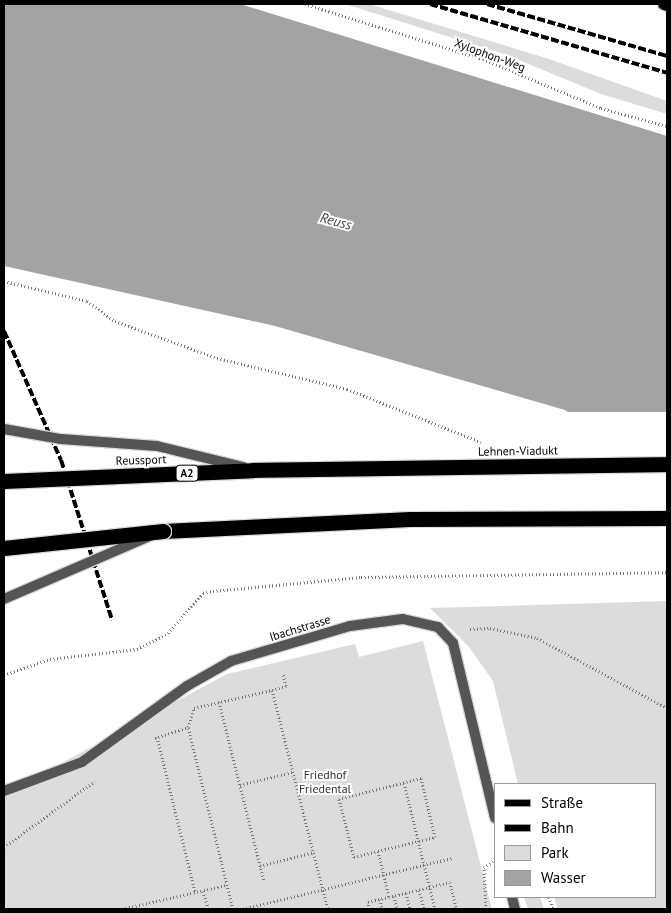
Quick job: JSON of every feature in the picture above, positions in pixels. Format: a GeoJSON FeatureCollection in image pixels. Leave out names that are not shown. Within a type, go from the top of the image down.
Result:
{"type":"FeatureCollection","features":[{"type":"Feature","properties":{"kind":"highway","name":"Lehnen-Viadukt"},"geometry":{"type":"LineString","coordinates":[[370,468],[667,464]]}},
{"type":"Feature","properties":{"kind":"highway","name":"Reussport"},"geometry":{"type":"LineString","coordinates":[[4,481],[253,470],[370,468]]}},
{"type":"Feature","properties":{"kind":"highway"},"geometry":{"type":"LineString","coordinates":[[4,548],[162,531],[410,519],[667,518]]}},
{"type":"Feature","properties":{"kind":"street"},"geometry":{"type":"LineString","coordinates":[[4,429],[60,439],[157,446],[253,470]]}},
{"type":"Feature","properties":{"kind":"street"},"geometry":{"type":"LineString","coordinates":[[4,599],[162,531]]}},
{"type":"Feature","properties":{"kind":"street","name":"Ibachstrasse"},"geometry":{"type":"LineString","coordinates":[[4,791],[82,762],[187,686],[231,662],[368,624],[427,622],[447,634]]}},
{"type":"Feature","properties":{"kind":"street"},"geometry":{"type":"LineString","coordinates":[[447,634],[458,657],[493,809]]}},
{"type":"Feature","properties":{"kind":"path","name":"Xylophon-Weg"},"geometry":{"type":"LineString","coordinates":[[305,4],[483,59],[601,108],[667,126]]}},
{"type":"Feature","properties":{"kind":"path"},"geometry":{"type":"LineString","coordinates":[[4,281],[87,301],[115,321],[217,358],[347,389],[485,443]]}},
{"type":"Feature","properties":{"kind":"path"},"geometry":{"type":"LineString","coordinates":[[4,675],[50,659],[137,649],[168,633],[203,593],[213,591],[361,577],[667,572]]}},
{"type":"Feature","properties":{"kind":"path"},"geometry":{"type":"LineString","coordinates":[[447,634],[490,628],[537,638],[667,708]]}},
{"type":"Feature","properties":{"kind":"path"},"geometry":{"type":"LineString","coordinates":[[201,707],[286,686],[283,673]]}},
{"type":"Feature","properties":{"kind":"path"},"geometry":{"type":"LineString","coordinates":[[272,690],[328,909]]}},
{"type":"Feature","properties":{"kind":"path"},"geometry":{"type":"LineString","coordinates":[[219,702],[264,881]]}},
{"type":"Feature","properties":{"kind":"path"},"geometry":{"type":"LineString","coordinates":[[194,708],[188,727],[233,909]]}},
{"type":"Feature","properties":{"kind":"path"},"geometry":{"type":"LineString","coordinates":[[149,743],[157,737],[188,727]]}},
{"type":"Feature","properties":{"kind":"path"},"geometry":{"type":"LineString","coordinates":[[157,737],[195,892]]}},
{"type":"Feature","properties":{"kind":"path"},"geometry":{"type":"LineString","coordinates":[[240,785],[293,772]]}},
{"type":"Feature","properties":{"kind":"path"},"geometry":{"type":"LineString","coordinates":[[4,847],[101,777]]}},
{"type":"Feature","properties":{"kind":"path"},"geometry":{"type":"LineString","coordinates":[[421,778],[435,837],[354,857],[339,799],[404,783],[421,778]]}},
{"type":"Feature","properties":{"kind":"path"},"geometry":{"type":"LineString","coordinates":[[404,783],[435,909]]}},
{"type":"Feature","properties":{"kind":"path"},"geometry":{"type":"LineString","coordinates":[[378,851],[389,897]]}},
{"type":"Feature","properties":{"kind":"path"},"geometry":{"type":"LineString","coordinates":[[260,866],[314,852]]}},
{"type":"Feature","properties":{"kind":"path"},"geometry":{"type":"LineString","coordinates":[[243,909],[452,858]]}},
{"type":"Feature","properties":{"kind":"path"},"geometry":{"type":"LineString","coordinates":[[486,909],[484,868],[493,861]]}},
{"type":"Feature","properties":{"kind":"path"},"geometry":{"type":"LineString","coordinates":[[369,909],[368,902],[450,882],[456,909]]}},
{"type":"Feature","properties":{"kind":"path"},"geometry":{"type":"LineString","coordinates":[[122,909],[227,885]]}},
{"type":"Feature","properties":{"kind":"path"},"geometry":{"type":"LineString","coordinates":[[203,890],[208,909]]}},
{"type":"Feature","properties":{"kind":"path"},"geometry":{"type":"LineString","coordinates":[[419,890],[424,909]]}},
{"type":"Feature","properties":{"kind":"path"},"geometry":{"type":"LineString","coordinates":[[406,893],[410,909]]}},
{"type":"Feature","properties":{"kind":"path"},"geometry":{"type":"LineString","coordinates":[[394,896],[397,909]]}},
{"type":"Feature","properties":{"kind":"path"},"geometry":{"type":"LineString","coordinates":[[380,899],[382,909]]}},
{"type":"Feature","properties":{"kind":"green space"},"geometry":{"type":"Polygon","coordinates":[[[345,4],[369,4],[546,58],[667,101],[667,114],[601,94],[507,55],[345,4]]]}},
{"type":"Feature","properties":{"kind":"green space"},"geometry":{"type":"Polygon","coordinates":[[[667,601],[667,909],[558,909],[554,898],[656,898],[656,783],[518,783],[493,681],[469,647],[430,608],[667,601]]]}},
{"type":"Feature","properties":{"kind":"green space","name":"Friedhof Friedental"},"geometry":{"type":"Polygon","coordinates":[[[423,641],[492,909],[4,909],[4,794],[227,674],[355,644],[359,657],[423,641]]]}},
{"type":"Feature","properties":{"kind":"green space"},"geometry":{"type":"Polygon","coordinates":[[[524,898],[540,898],[544,909],[528,909],[524,898]]]}},
{"type":"Feature","properties":{"kind":"water","name":"Reuss"},"geometry":{"type":"Polygon","coordinates":[[[4,4],[240,4],[667,136],[667,489],[565,410],[275,326],[4,266],[4,4]]]}},
{"type":"Feature","properties":{"kind":"pier"},"geometry":{"type":"Polygon","coordinates":[[[564,412],[667,412],[667,491],[664,491],[564,412]]]}},
{"type":"Feature","properties":{"kind":"railway"},"geometry":{"type":"LineString","coordinates":[[430,4],[667,73]]}},
{"type":"Feature","properties":{"kind":"railway"},"geometry":{"type":"LineString","coordinates":[[487,4],[667,56]]}},
{"type":"Feature","properties":{"kind":"railway"},"geometry":{"type":"LineString","coordinates":[[4,331],[61,460],[112,620]]}}]}
